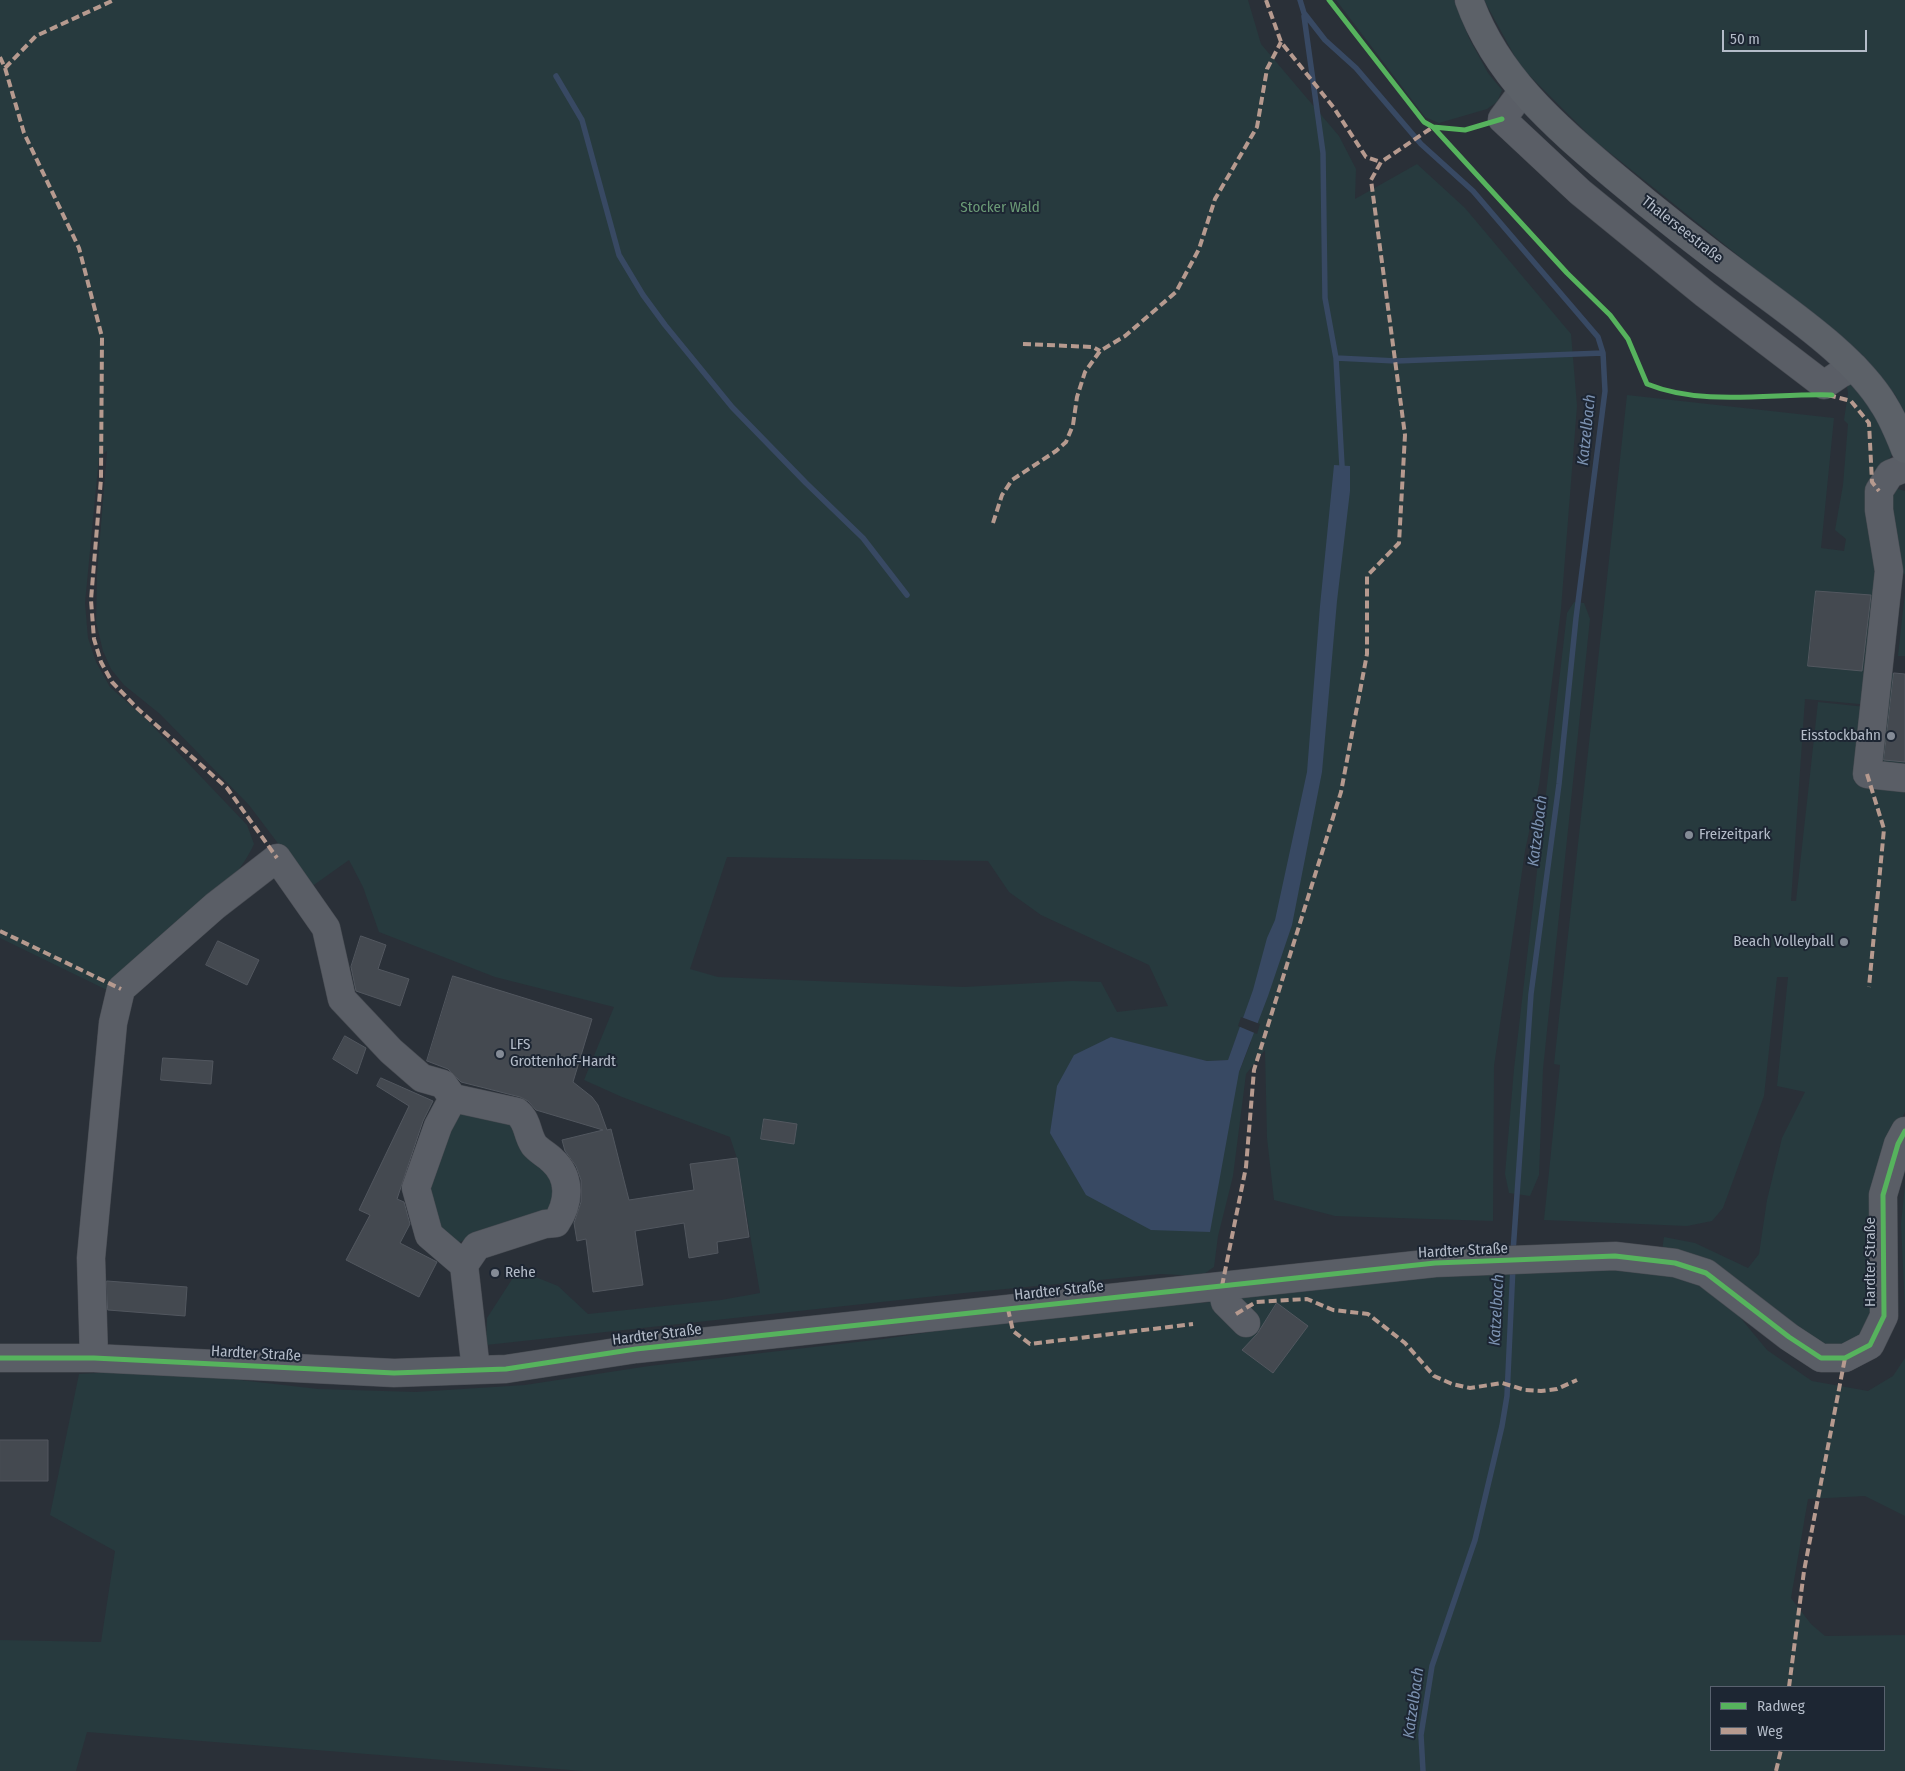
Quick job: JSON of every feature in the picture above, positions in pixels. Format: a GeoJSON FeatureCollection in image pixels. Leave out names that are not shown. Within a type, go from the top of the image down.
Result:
{"type":"FeatureCollection","features":[{"type":"Feature","properties":{"kind":"main road","name":"Thalerseestraße"},"geometry":{"type":"LineString","coordinates":[[1469,0],[1494,52],[1522,92],[1567,136],[1676,228],[1792,314],[1854,367],[1884,404],[1905,449]]}},
{"type":"Feature","properties":{"kind":"street"},"geometry":{"type":"LineString","coordinates":[[1522,92],[1502,119],[1580,192],[1705,294],[1824,385],[1854,367]]}},
{"type":"Feature","properties":{"kind":"street"},"geometry":{"type":"LineString","coordinates":[[1905,468],[1890,474],[1879,491],[1879,510],[1889,571],[1867,774],[1905,778]]}},
{"type":"Feature","properties":{"kind":"street"},"geometry":{"type":"LineString","coordinates":[[94,1358],[91,1258],[113,1022],[121,989],[215,906],[277,858],[326,928],[342,999],[391,1051],[422,1078],[443,1084],[453,1098],[517,1112],[525,1119],[529,1135],[535,1147],[562,1170],[567,1183],[562,1214],[556,1223],[545,1224],[477,1246],[464,1265],[476,1370]]}},
{"type":"Feature","properties":{"kind":"street"},"geometry":{"type":"LineString","coordinates":[[453,1098],[438,1126],[416,1188],[429,1235],[464,1265]]}},
{"type":"Feature","properties":{"kind":"street","name":"Hardter Straße"},"geometry":{"type":"LineString","coordinates":[[0,1358],[94,1358],[394,1373],[506,1369],[636,1349],[1435,1263],[1615,1256],[1675,1263],[1706,1273],[1789,1337],[1821,1358],[1845,1358],[1870,1345],[1884,1316],[1884,1195],[1898,1144],[1905,1131]]}},
{"type":"Feature","properties":{"kind":"street"},"geometry":{"type":"LineString","coordinates":[[1222,1286],[1226,1302],[1246,1323]]}},
{"type":"Feature","properties":{"kind":"green space","name":"Stocker Wald"},"geometry":{"type":"Polygon","coordinates":[[[0,0],[1248,0],[1261,44],[1339,136],[1356,169],[1355,199],[1417,164],[1465,208],[1571,334],[1577,406],[1561,609],[1539,785],[1525,851],[1494,1066],[1493,1221],[1335,1216],[1274,1200],[1267,1138],[1265,1050],[1246,1074],[1233,1176],[1218,1236],[1214,1267],[1201,1276],[1161,1274],[964,1293],[486,1345],[487,1318],[518,1270],[558,1286],[588,1314],[721,1300],[760,1293],[737,1158],[730,1137],[622,1097],[584,1080],[614,1007],[495,977],[379,932],[363,887],[349,860],[311,887],[249,805],[160,714],[124,685],[111,669],[103,651],[96,622],[97,574],[107,451],[99,457],[85,603],[88,638],[96,662],[110,687],[146,719],[247,825],[254,844],[243,864],[209,904],[109,991],[0,938],[0,0]],[[727,857],[690,969],[718,977],[964,987],[1072,981],[1101,982],[1117,1012],[1168,1006],[1149,965],[1041,915],[1009,892],[988,861],[727,857]],[[1237,1036],[1228,1060],[1207,1061],[1174,1054],[1239,1072],[1251,1042],[1237,1036]]]}},
{"type":"Feature","properties":{"kind":"green space"},"geometry":{"type":"Polygon","coordinates":[[[1336,0],[1454,0],[1469,38],[1488,73],[1502,90],[1497,102],[1487,109],[1439,123],[1425,117],[1336,0]]]}},
{"type":"Feature","properties":{"kind":"green space"},"geometry":{"type":"Polygon","coordinates":[[[1484,0],[1905,0],[1905,419],[1896,396],[1861,354],[1594,140],[1520,66],[1484,0]]]}},
{"type":"Feature","properties":{"kind":"green space","name":"Freizeitpark"},"geometry":{"type":"Polygon","coordinates":[[[1851,382],[1858,383],[1892,447],[1892,455],[1878,475],[1877,558],[1885,672],[1905,675],[1905,769],[1874,766],[1881,706],[1805,699],[1791,901],[1796,901],[1818,702],[1866,707],[1858,781],[1905,787],[1905,1112],[1886,1149],[1875,1304],[1856,1344],[1838,1348],[1818,1342],[1733,1278],[1662,1250],[1664,1237],[1695,1243],[1748,1268],[1759,1254],[1767,1200],[1782,1138],[1805,1092],[1777,1086],[1788,977],[1777,977],[1764,1096],[1723,1208],[1712,1221],[1687,1226],[1544,1220],[1560,1065],[1554,1064],[1627,395],[1834,418],[1821,548],[1844,551],[1846,539],[1835,530],[1843,485],[1848,424],[1844,420],[1848,393],[1847,387],[1851,382]]]}},
{"type":"Feature","properties":{"kind":"green space"},"geometry":{"type":"Polygon","coordinates":[[[1894,488],[1905,491],[1905,574],[1896,573],[1889,490],[1894,488]]]}},
{"type":"Feature","properties":{"kind":"green space"},"geometry":{"type":"Polygon","coordinates":[[[1905,592],[1905,656],[1898,656],[1905,592]]]}},
{"type":"Feature","properties":{"kind":"green space"},"geometry":{"type":"Polygon","coordinates":[[[1574,602],[1584,603],[1590,619],[1543,1069],[1539,1175],[1530,1196],[1509,1193],[1505,1174],[1514,1069],[1567,613],[1574,602]]]}},
{"type":"Feature","properties":{"kind":"green space"},"geometry":{"type":"Polygon","coordinates":[[[461,1113],[512,1122],[547,1167],[556,1190],[549,1215],[472,1237],[455,1244],[439,1238],[427,1192],[455,1116],[461,1113]]]}},
{"type":"Feature","properties":{"kind":"green space"},"geometry":{"type":"Polygon","coordinates":[[[1905,1185],[1905,1310],[1901,1224],[1905,1185]]]}},
{"type":"Feature","properties":{"kind":"green space"},"geometry":{"type":"Polygon","coordinates":[[[1581,1268],[1658,1270],[1692,1282],[1729,1304],[1767,1350],[1812,1381],[1868,1391],[1893,1376],[1905,1358],[1905,1516],[1865,1496],[1808,1499],[1791,1598],[1811,1624],[1825,1636],[1905,1635],[1905,1771],[583,1771],[87,1732],[76,1771],[0,1771],[0,1640],[101,1642],[115,1551],[50,1515],[79,1374],[153,1370],[318,1389],[416,1392],[525,1385],[649,1366],[883,1339],[1031,1317],[1210,1302],[1325,1282],[1581,1268]]]}},
{"type":"Feature","properties":{"kind":"water"},"geometry":{"type":"Polygon","coordinates":[[[1334,465],[1350,466],[1350,491],[1337,601],[1322,772],[1292,925],[1268,996],[1239,1072],[1210,1232],[1151,1230],[1086,1195],[1050,1133],[1057,1086],[1074,1055],[1111,1037],[1207,1061],[1228,1060],[1253,990],[1267,938],[1275,920],[1307,772],[1320,606],[1334,465]]]}},
{"type":"Feature","properties":{"kind":"pier"},"geometry":{"type":"Polygon","coordinates":[[[1241,1017],[1260,1024],[1257,1034],[1238,1026],[1241,1017]]]}},
{"type":"Feature","properties":{"kind":"building"},"geometry":{"type":"Polygon","coordinates":[[[1816,591],[1871,595],[1862,671],[1808,666],[1816,591]]]}},
{"type":"Feature","properties":{"kind":"building"},"geometry":{"type":"Polygon","coordinates":[[[1894,673],[1905,674],[1905,762],[1884,760],[1894,673]]]}},
{"type":"Feature","properties":{"kind":"building"},"geometry":{"type":"Polygon","coordinates":[[[361,936],[386,945],[378,969],[409,979],[400,1006],[356,991],[351,967],[361,936]]]}},
{"type":"Feature","properties":{"kind":"building"},"geometry":{"type":"Polygon","coordinates":[[[218,941],[259,960],[247,985],[206,965],[218,941]]]}},
{"type":"Feature","properties":{"kind":"building"},"geometry":{"type":"Polygon","coordinates":[[[453,976],[592,1019],[573,1082],[592,1097],[598,1105],[607,1130],[611,1129],[629,1200],[694,1190],[690,1164],[737,1158],[749,1237],[717,1242],[718,1253],[689,1258],[684,1223],[635,1231],[643,1285],[593,1292],[586,1239],[577,1241],[574,1223],[581,1202],[581,1180],[576,1166],[565,1151],[562,1140],[603,1130],[536,1110],[528,1101],[520,1097],[461,1082],[448,1069],[427,1061],[453,976]]]}},
{"type":"Feature","properties":{"kind":"building"},"geometry":{"type":"Polygon","coordinates":[[[345,1036],[366,1048],[357,1074],[333,1059],[345,1036]]]}},
{"type":"Feature","properties":{"kind":"building"},"geometry":{"type":"Polygon","coordinates":[[[163,1058],[213,1061],[211,1084],[161,1080],[163,1058]]]}},
{"type":"Feature","properties":{"kind":"building"},"geometry":{"type":"Polygon","coordinates":[[[381,1078],[433,1101],[423,1121],[397,1199],[404,1202],[410,1224],[400,1243],[437,1262],[419,1297],[346,1260],[370,1215],[359,1210],[409,1106],[377,1086],[381,1078]]]}},
{"type":"Feature","properties":{"kind":"building"},"geometry":{"type":"Polygon","coordinates":[[[764,1119],[797,1124],[794,1144],[761,1139],[764,1119]]]}},
{"type":"Feature","properties":{"kind":"building"},"geometry":{"type":"Polygon","coordinates":[[[107,1281],[187,1287],[185,1316],[108,1310],[107,1281]]]}},
{"type":"Feature","properties":{"kind":"building"},"geometry":{"type":"Polygon","coordinates":[[[1277,1303],[1308,1326],[1273,1373],[1242,1350],[1257,1334],[1277,1303]]]}},
{"type":"Feature","properties":{"kind":"building"},"geometry":{"type":"Polygon","coordinates":[[[0,1440],[48,1440],[48,1481],[0,1481],[0,1440]]]}},
{"type":"Feature","properties":{"kind":"waterway","name":"Katzelbach"},"geometry":{"type":"LineString","coordinates":[[1300,0],[1304,13],[1325,40],[1356,68],[1421,144],[1473,191],[1598,337],[1603,353],[1605,391],[1576,618],[1559,784],[1531,994],[1513,1252]]}},
{"type":"Feature","properties":{"kind":"waterway"},"geometry":{"type":"LineString","coordinates":[[1304,16],[1323,153],[1325,298],[1336,358],[1342,466]]}},
{"type":"Feature","properties":{"kind":"waterway"},"geometry":{"type":"LineString","coordinates":[[556,76],[582,120],[619,255],[643,295],[732,407],[863,538],[907,595]]}},
{"type":"Feature","properties":{"kind":"waterway"},"geometry":{"type":"LineString","coordinates":[[1336,358],[1396,361],[1603,353]]}},
{"type":"Feature","properties":{"kind":"waterway","name":"Katzelbach"},"geometry":{"type":"LineString","coordinates":[[1423,1771],[1421,1735],[1432,1666],[1475,1540],[1502,1426],[1507,1396],[1513,1266]]}},
{"type":"Feature","properties":{"kind":"marked path"},"geometry":{"type":"LineString","coordinates":[[5,68],[36,36],[114,0]]}},
{"type":"Feature","properties":{"kind":"marked path"},"geometry":{"type":"LineString","coordinates":[[1266,0],[1281,42],[1334,108],[1366,157],[1381,162]]}},
{"type":"Feature","properties":{"kind":"marked path"},"geometry":{"type":"LineString","coordinates":[[993,523],[1002,495],[1012,480],[1056,451],[1066,442],[1073,425],[1077,397],[1085,372],[1100,351],[1125,336],[1176,292],[1199,249],[1215,199],[1257,127],[1267,69],[1281,42]]}},
{"type":"Feature","properties":{"kind":"marked path"},"geometry":{"type":"LineString","coordinates":[[0,57],[24,133],[79,248],[102,337],[101,479],[91,600],[94,639],[101,662],[112,682],[138,709],[227,788],[277,858]]}},
{"type":"Feature","properties":{"kind":"marked path"},"geometry":{"type":"LineString","coordinates":[[1222,1286],[1246,1167],[1254,1070],[1341,792],[1367,654],[1367,576],[1399,543],[1405,435],[1371,180],[1381,162],[1433,127]]}},
{"type":"Feature","properties":{"kind":"marked path"},"geometry":{"type":"LineString","coordinates":[[1023,344],[1093,347],[1100,351]]}},
{"type":"Feature","properties":{"kind":"marked path"},"geometry":{"type":"LineString","coordinates":[[1828,395],[1851,401],[1869,423],[1872,482],[1879,491]]}},
{"type":"Feature","properties":{"kind":"marked path"},"geometry":{"type":"LineString","coordinates":[[1867,774],[1884,829],[1869,987]]}},
{"type":"Feature","properties":{"kind":"marked path"},"geometry":{"type":"LineString","coordinates":[[0,931],[121,989]]}},
{"type":"Feature","properties":{"kind":"marked path"},"geometry":{"type":"LineString","coordinates":[[1236,1314],[1256,1302],[1307,1299],[1333,1310],[1368,1314],[1405,1343],[1434,1376],[1452,1384],[1470,1388],[1502,1383],[1525,1390],[1541,1391],[1557,1389],[1577,1380]]}},
{"type":"Feature","properties":{"kind":"marked path"},"geometry":{"type":"LineString","coordinates":[[1008,1309],[1013,1331],[1030,1344],[1193,1324]]}},
{"type":"Feature","properties":{"kind":"marked path"},"geometry":{"type":"LineString","coordinates":[[1789,1686],[1804,1571],[1845,1358]]}},
{"type":"Feature","properties":{"kind":"marked path"},"geometry":{"type":"LineString","coordinates":[[1776,1771],[1781,1751]]}},
{"type":"Feature","properties":{"kind":"cycle path"},"geometry":{"type":"LineString","coordinates":[[1329,0],[1424,122],[1433,127],[1567,273],[1610,315],[1628,339],[1647,384],[1669,391],[1715,397],[1832,395]]}},
{"type":"Feature","properties":{"kind":"cycle path"},"geometry":{"type":"LineString","coordinates":[[1433,127],[1465,130],[1502,119]]}},
{"type":"Feature","properties":{"kind":"cycle path"},"geometry":{"type":"LineString","coordinates":[[0,1358],[94,1358],[394,1373],[506,1369],[636,1349],[1435,1263],[1615,1256],[1675,1263],[1706,1273],[1789,1337],[1821,1358],[1845,1358],[1870,1345],[1884,1316],[1883,1195],[1898,1144],[1905,1131]]}},
{"type":"Feature","properties":{"kind":"place","name":"Eisstockbahn"},"geometry":{"type":"Point","coordinates":[1891,736]}},
{"type":"Feature","properties":{"kind":"place","name":"Freizeitpark"},"geometry":{"type":"Point","coordinates":[1689,835]}},
{"type":"Feature","properties":{"kind":"place","name":"Beach Volleyball"},"geometry":{"type":"Point","coordinates":[1844,942]}},
{"type":"Feature","properties":{"kind":"place","name":"LFS Grottenhof-Hardt"},"geometry":{"type":"Point","coordinates":[500,1054]}},
{"type":"Feature","properties":{"kind":"place","name":"Rehe"},"geometry":{"type":"Point","coordinates":[495,1273]}}]}
